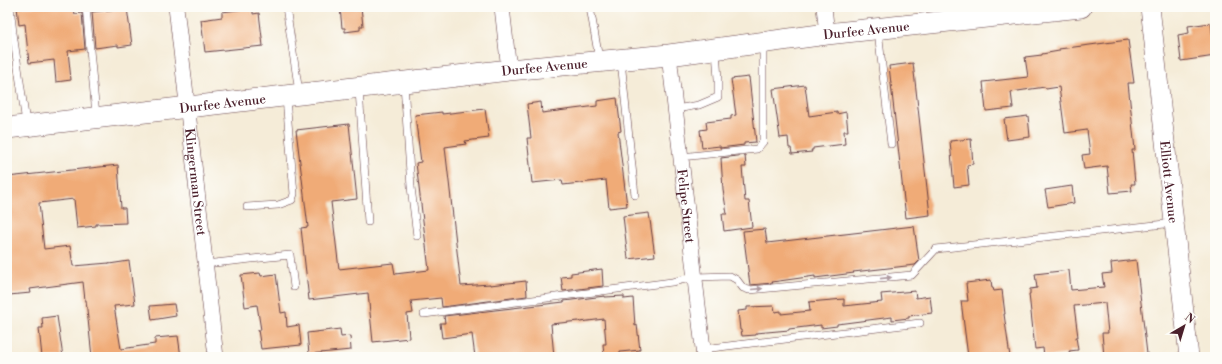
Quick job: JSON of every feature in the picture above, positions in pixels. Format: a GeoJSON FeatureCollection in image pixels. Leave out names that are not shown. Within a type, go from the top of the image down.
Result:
{"type":"FeatureCollection","features":[{"type":"Feature","properties":{"kind":"main road","name":"Durfee Avenue"},"geometry":{"type":"LineString","coordinates":[[17,127],[510,70],[669,54],[981,15],[1081,7]]}},
{"type":"Feature","properties":{"kind":"street","name":"Klingerman Street"},"geometry":{"type":"LineString","coordinates":[[176,7],[216,357]]}},
{"type":"Feature","properties":{"kind":"street"},"geometry":{"type":"LineString","coordinates":[[502,7],[510,70]]}},
{"type":"Feature","properties":{"kind":"street"},"geometry":{"type":"LineString","coordinates":[[824,7],[827,34]]}},
{"type":"Feature","properties":{"kind":"street","name":"Elliott Avenue"},"geometry":{"type":"LineString","coordinates":[[1150,7],[1189,357]]}},
{"type":"Feature","properties":{"kind":"street","name":"Felipe Street"},"geometry":{"type":"LineString","coordinates":[[669,54],[704,353]]}},
{"type":"Feature","properties":{"kind":"lane"},"geometry":{"type":"LineString","coordinates":[[10,7],[13,33],[17,127]]}},
{"type":"Feature","properties":{"kind":"lane"},"geometry":{"type":"LineString","coordinates":[[86,7],[96,118]]}},
{"type":"Feature","properties":{"kind":"lane"},"geometry":{"type":"LineString","coordinates":[[248,207],[278,205],[292,200],[294,194],[292,95],[286,7]]}},
{"type":"Feature","properties":{"kind":"lane"},"geometry":{"type":"LineString","coordinates":[[590,7],[599,61]]}},
{"type":"Feature","properties":{"kind":"lane"},"geometry":{"type":"LineString","coordinates":[[877,29],[891,144]]}},
{"type":"Feature","properties":{"kind":"lane"},"geometry":{"type":"LineString","coordinates":[[681,157],[757,149],[763,142],[763,42]]}},
{"type":"Feature","properties":{"kind":"lane"},"geometry":{"type":"LineString","coordinates":[[676,109],[698,105],[718,98],[716,48]]}},
{"type":"Feature","properties":{"kind":"lane"},"geometry":{"type":"LineString","coordinates":[[621,59],[635,195]]}},
{"type":"Feature","properties":{"kind":"lane"},"geometry":{"type":"LineString","coordinates":[[403,82],[411,187],[417,236]]}},
{"type":"Feature","properties":{"kind":"lane"},"geometry":{"type":"LineString","coordinates":[[359,88],[368,222]]}},
{"type":"Feature","properties":{"kind":"lane"},"geometry":{"type":"LineString","coordinates":[[424,314],[672,282],[695,277],[730,276],[737,280],[742,288],[749,290],[912,275],[936,249],[1174,223]]}},
{"type":"Feature","properties":{"kind":"lane"},"geometry":{"type":"LineString","coordinates":[[205,264],[290,255],[294,287]]}},
{"type":"Feature","properties":{"kind":"lane"},"geometry":{"type":"LineString","coordinates":[[704,353],[920,323]]}},
{"type":"Feature","properties":{"kind":"building"},"geometry":{"type":"Polygon","coordinates":[[[17,7],[73,7],[75,14],[82,13],[85,49],[68,51],[71,80],[56,82],[54,60],[29,63],[25,24],[19,25],[17,7]]]}},
{"type":"Feature","properties":{"kind":"building"},"geometry":{"type":"Polygon","coordinates":[[[340,7],[361,7],[363,26],[360,26],[360,30],[345,32],[345,28],[342,28],[340,7]]]}},
{"type":"Feature","properties":{"kind":"building"},"geometry":{"type":"Polygon","coordinates":[[[127,8],[132,45],[95,48],[92,12],[127,8]]]}},
{"type":"Feature","properties":{"kind":"building"},"geometry":{"type":"Polygon","coordinates":[[[253,8],[253,14],[259,13],[263,46],[205,52],[201,20],[222,17],[222,12],[253,8]]]}},
{"type":"Feature","properties":{"kind":"building"},"geometry":{"type":"Polygon","coordinates":[[[1211,23],[1213,40],[1215,40],[1215,56],[1181,61],[1178,35],[1189,33],[1188,26],[1211,23]]]}},
{"type":"Feature","properties":{"kind":"building"},"geometry":{"type":"Polygon","coordinates":[[[1128,40],[1134,83],[1128,83],[1135,150],[1132,150],[1135,184],[1131,184],[1132,191],[1110,193],[1107,166],[1084,169],[1082,155],[1090,154],[1087,130],[1065,133],[1059,87],[1046,89],[1045,87],[1011,92],[1013,108],[986,111],[983,82],[1028,77],[1025,57],[1059,51],[1059,49],[1128,40]]]}},
{"type":"Feature","properties":{"kind":"building"},"geometry":{"type":"Polygon","coordinates":[[[913,63],[930,215],[906,218],[889,66],[913,63]]]}},
{"type":"Feature","properties":{"kind":"building"},"geometry":{"type":"Polygon","coordinates":[[[749,77],[756,142],[720,148],[720,146],[702,148],[700,130],[707,129],[706,122],[731,119],[731,116],[736,115],[731,79],[749,77]]]}},
{"type":"Feature","properties":{"kind":"building"},"geometry":{"type":"Polygon","coordinates":[[[805,85],[809,116],[846,112],[848,131],[844,131],[845,144],[813,148],[813,150],[811,150],[812,152],[792,154],[791,148],[789,148],[788,137],[780,138],[773,89],[805,85]]]}},
{"type":"Feature","properties":{"kind":"building"},"geometry":{"type":"Polygon","coordinates":[[[617,98],[621,131],[618,132],[627,206],[609,208],[606,180],[563,185],[562,180],[532,183],[527,138],[531,138],[527,104],[541,102],[542,113],[597,106],[597,101],[617,98]]]}},
{"type":"Feature","properties":{"kind":"building"},"geometry":{"type":"Polygon","coordinates":[[[485,109],[489,138],[465,141],[466,144],[445,147],[461,286],[490,285],[526,281],[527,296],[442,307],[441,298],[411,301],[413,313],[407,314],[409,338],[373,342],[368,293],[309,300],[301,228],[308,227],[296,130],[349,124],[357,199],[331,202],[339,269],[393,263],[395,274],[429,270],[416,163],[421,162],[415,115],[442,112],[442,114],[485,109]]]}},
{"type":"Feature","properties":{"kind":"building"},"geometry":{"type":"Polygon","coordinates":[[[1028,116],[1030,137],[1007,140],[1004,119],[1028,116]]]}},
{"type":"Feature","properties":{"kind":"building"},"geometry":{"type":"Polygon","coordinates":[[[971,139],[973,164],[967,165],[969,185],[954,187],[950,141],[971,139]]]}},
{"type":"Feature","properties":{"kind":"building"},"geometry":{"type":"Polygon","coordinates":[[[745,155],[746,167],[742,167],[745,201],[749,201],[752,227],[724,231],[722,214],[727,214],[723,190],[721,158],[745,155]]]}},
{"type":"Feature","properties":{"kind":"building"},"geometry":{"type":"Polygon","coordinates":[[[118,165],[121,208],[125,208],[126,223],[96,224],[96,226],[77,228],[74,199],[39,203],[44,249],[70,246],[73,266],[109,264],[129,261],[135,304],[114,306],[121,349],[155,344],[155,338],[178,336],[181,357],[92,357],[83,282],[30,289],[31,293],[9,295],[7,281],[7,177],[118,165]]]}},
{"type":"Feature","properties":{"kind":"building"},"geometry":{"type":"Polygon","coordinates":[[[1072,186],[1074,203],[1048,207],[1045,190],[1072,186]]]}},
{"type":"Feature","properties":{"kind":"building"},"geometry":{"type":"Polygon","coordinates":[[[649,213],[655,256],[628,259],[623,216],[649,213]]]}},
{"type":"Feature","properties":{"kind":"building"},"geometry":{"type":"Polygon","coordinates":[[[914,226],[919,261],[915,265],[750,285],[743,231],[765,229],[767,243],[914,226]]]}},
{"type":"Feature","properties":{"kind":"building"},"geometry":{"type":"Polygon","coordinates":[[[1136,260],[1147,354],[1122,357],[1104,357],[1102,333],[1108,333],[1105,303],[1074,306],[1078,350],[1069,351],[1070,354],[1044,357],[1043,348],[1035,349],[1029,294],[1030,289],[1037,288],[1035,274],[1069,270],[1071,290],[1104,287],[1102,274],[1112,273],[1111,263],[1136,260]]]}},
{"type":"Feature","properties":{"kind":"building"},"geometry":{"type":"Polygon","coordinates":[[[602,269],[603,286],[563,291],[561,277],[571,276],[571,273],[602,269]]]}},
{"type":"Feature","properties":{"kind":"building"},"geometry":{"type":"Polygon","coordinates":[[[260,273],[261,276],[276,274],[281,313],[286,312],[287,327],[299,325],[301,345],[261,349],[258,330],[261,330],[257,305],[245,307],[241,275],[260,273]]]}},
{"type":"Feature","properties":{"kind":"building"},"geometry":{"type":"Polygon","coordinates":[[[991,280],[994,291],[1002,290],[1010,357],[968,357],[961,301],[968,301],[966,283],[991,280]]]}},
{"type":"Feature","properties":{"kind":"building"},"geometry":{"type":"Polygon","coordinates":[[[915,291],[916,298],[930,296],[932,313],[909,316],[909,318],[892,320],[892,317],[837,324],[837,326],[821,328],[821,325],[756,333],[756,335],[742,336],[740,330],[738,311],[747,310],[747,307],[774,306],[775,312],[781,311],[781,314],[810,311],[809,302],[844,299],[844,306],[882,302],[881,294],[915,291]]]}},
{"type":"Feature","properties":{"kind":"building"},"geometry":{"type":"Polygon","coordinates":[[[605,296],[624,296],[624,299],[633,298],[635,326],[637,325],[640,350],[620,352],[620,357],[604,357],[603,344],[606,344],[604,319],[551,324],[554,357],[475,357],[472,334],[442,338],[440,323],[445,323],[444,316],[605,296]]]}},
{"type":"Feature","properties":{"kind":"building"},"geometry":{"type":"Polygon","coordinates":[[[174,304],[176,316],[152,320],[150,306],[174,304]]]}},
{"type":"Feature","properties":{"kind":"building"},"geometry":{"type":"Polygon","coordinates":[[[57,316],[63,357],[42,357],[39,328],[43,328],[42,318],[57,316]]]}},
{"type":"Feature","properties":{"kind":"building"},"geometry":{"type":"Polygon","coordinates":[[[340,329],[341,337],[350,336],[351,350],[309,354],[307,333],[340,329]]]}}]}
